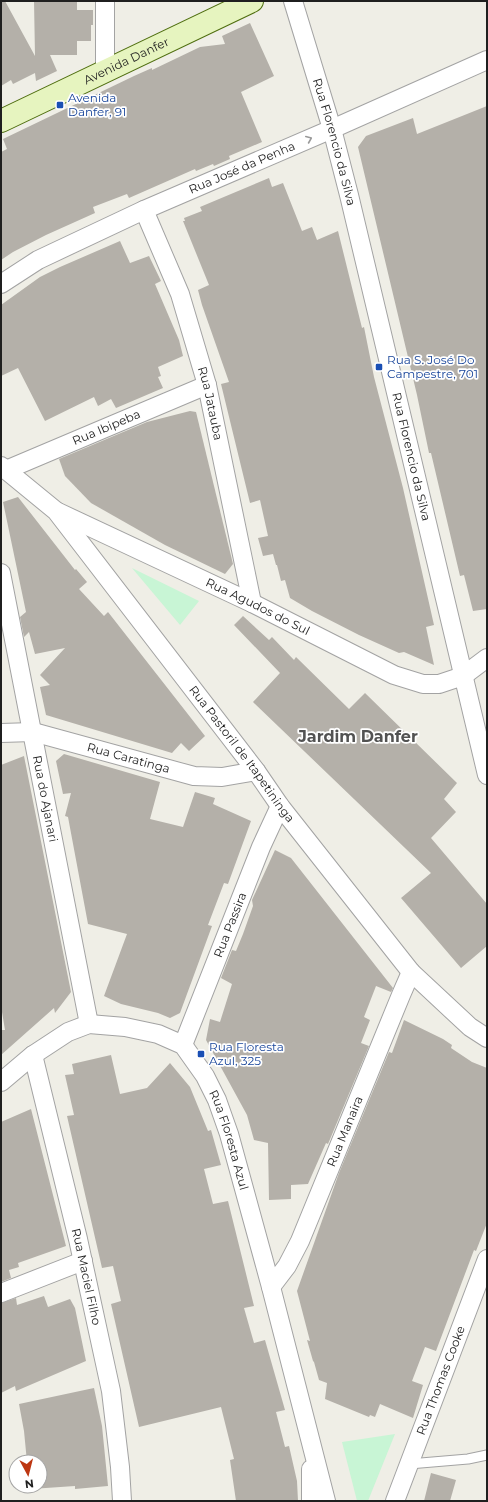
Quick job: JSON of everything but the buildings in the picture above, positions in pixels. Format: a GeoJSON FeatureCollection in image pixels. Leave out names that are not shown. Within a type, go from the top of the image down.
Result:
{"type":"FeatureCollection","features":[{"type":"Feature","properties":{"kind":"main road","name":"Avenida Danfer"},"geometry":{"type":"LineString","coordinates":[[1,122],[252,1]]}},
{"type":"Feature","properties":{"kind":"street"},"geometry":{"type":"LineString","coordinates":[[105,1],[105,71]]}},
{"type":"Feature","properties":{"kind":"street","name":"Rua Florencio da Silva"},"geometry":{"type":"LineString","coordinates":[[293,1],[332,129],[349,195],[487,775]]}},
{"type":"Feature","properties":{"kind":"street","name":"Rua José da Penha"},"geometry":{"type":"LineString","coordinates":[[1,284],[38,260],[144,210],[487,60]]}},
{"type":"Feature","properties":{"kind":"street","name":"Rua Jatauba"},"geometry":{"type":"LineString","coordinates":[[144,210],[180,294],[207,385],[252,603]]}},
{"type":"Feature","properties":{"kind":"street","name":"Rua Ibipeba"},"geometry":{"type":"LineString","coordinates":[[4,468],[207,385]]}},
{"type":"Feature","properties":{"kind":"street","name":"Rua Pastoril de Itapetininga"},"geometry":{"type":"LineString","coordinates":[[4,468],[56,511],[256,771],[280,806],[411,972],[470,1027],[487,1038]]}},
{"type":"Feature","properties":{"kind":"street","name":"Rua Agudos do Sul"},"geometry":{"type":"LineString","coordinates":[[56,511],[252,603],[394,675],[423,684],[439,684],[463,676],[487,658]]}},
{"type":"Feature","properties":{"kind":"street","name":"Rua do Ajanari"},"geometry":{"type":"LineString","coordinates":[[1,573],[89,1024]]}},
{"type":"Feature","properties":{"kind":"street","name":"Rua Caratinga"},"geometry":{"type":"LineString","coordinates":[[1,733],[33,732],[194,776],[222,777],[256,771]]}},
{"type":"Feature","properties":{"kind":"street","name":"Rua Passira"},"geometry":{"type":"LineString","coordinates":[[183,1045],[260,847],[280,806]]}},
{"type":"Feature","properties":{"kind":"street","name":"Rua Manaira"},"geometry":{"type":"LineString","coordinates":[[271,1287],[287,1266],[300,1241],[411,972]]}},
{"type":"Feature","properties":{"kind":"street"},"geometry":{"type":"LineString","coordinates":[[1,1082],[32,1056],[68,1032],[89,1024],[125,1027],[158,1034],[183,1045]]}},
{"type":"Feature","properties":{"kind":"street","name":"Rua Floresta Azul"},"geometry":{"type":"LineString","coordinates":[[183,1045],[205,1076],[217,1100],[229,1134],[311,1438],[326,1501]]}},
{"type":"Feature","properties":{"kind":"street","name":"Rua Maciel Filho"},"geometry":{"type":"LineString","coordinates":[[32,1056],[83,1261],[111,1391],[120,1467],[122,1501]]}},
{"type":"Feature","properties":{"kind":"street","name":"Rua Thomas Cooke"},"geometry":{"type":"LineString","coordinates":[[395,1501],[487,1259]]}},
{"type":"Feature","properties":{"kind":"street"},"geometry":{"type":"LineString","coordinates":[[1,1293],[83,1261]]}},
{"type":"Feature","properties":{"kind":"street","name":"Rua Floresta Azul"},"geometry":{"type":"LineString","coordinates":[[311,1438],[311,1501]]}},
{"type":"Feature","properties":{"kind":"lane"},"geometry":{"type":"LineString","coordinates":[[409,1464],[487,1456]]}},
{"type":"Feature","properties":{"kind":"green space"},"geometry":{"type":"Polygon","coordinates":[[[132,568],[199,601],[180,625],[132,568]]]}},
{"type":"Feature","properties":{"kind":"green space"},"geometry":{"type":"Polygon","coordinates":[[[395,1434],[368,1501],[357,1501],[342,1442],[395,1434]]]}},
{"type":"Feature","properties":{"kind":"place","name":"Avenida Danfer, 91"},"geometry":{"type":"Point","coordinates":[60,105]}},
{"type":"Feature","properties":{"kind":"place","name":"Rua S. José Do Campestre, 701"},"geometry":{"type":"Point","coordinates":[379,367]}},
{"type":"Feature","properties":{"kind":"place","name":"Rua Floresta Azul, 325"},"geometry":{"type":"Point","coordinates":[201,1054]}},
{"type":"Feature","properties":{"kind":"district","name":"Jardim Danfer"},"geometry":{"type":"Point","coordinates":[358,736]}}]}
